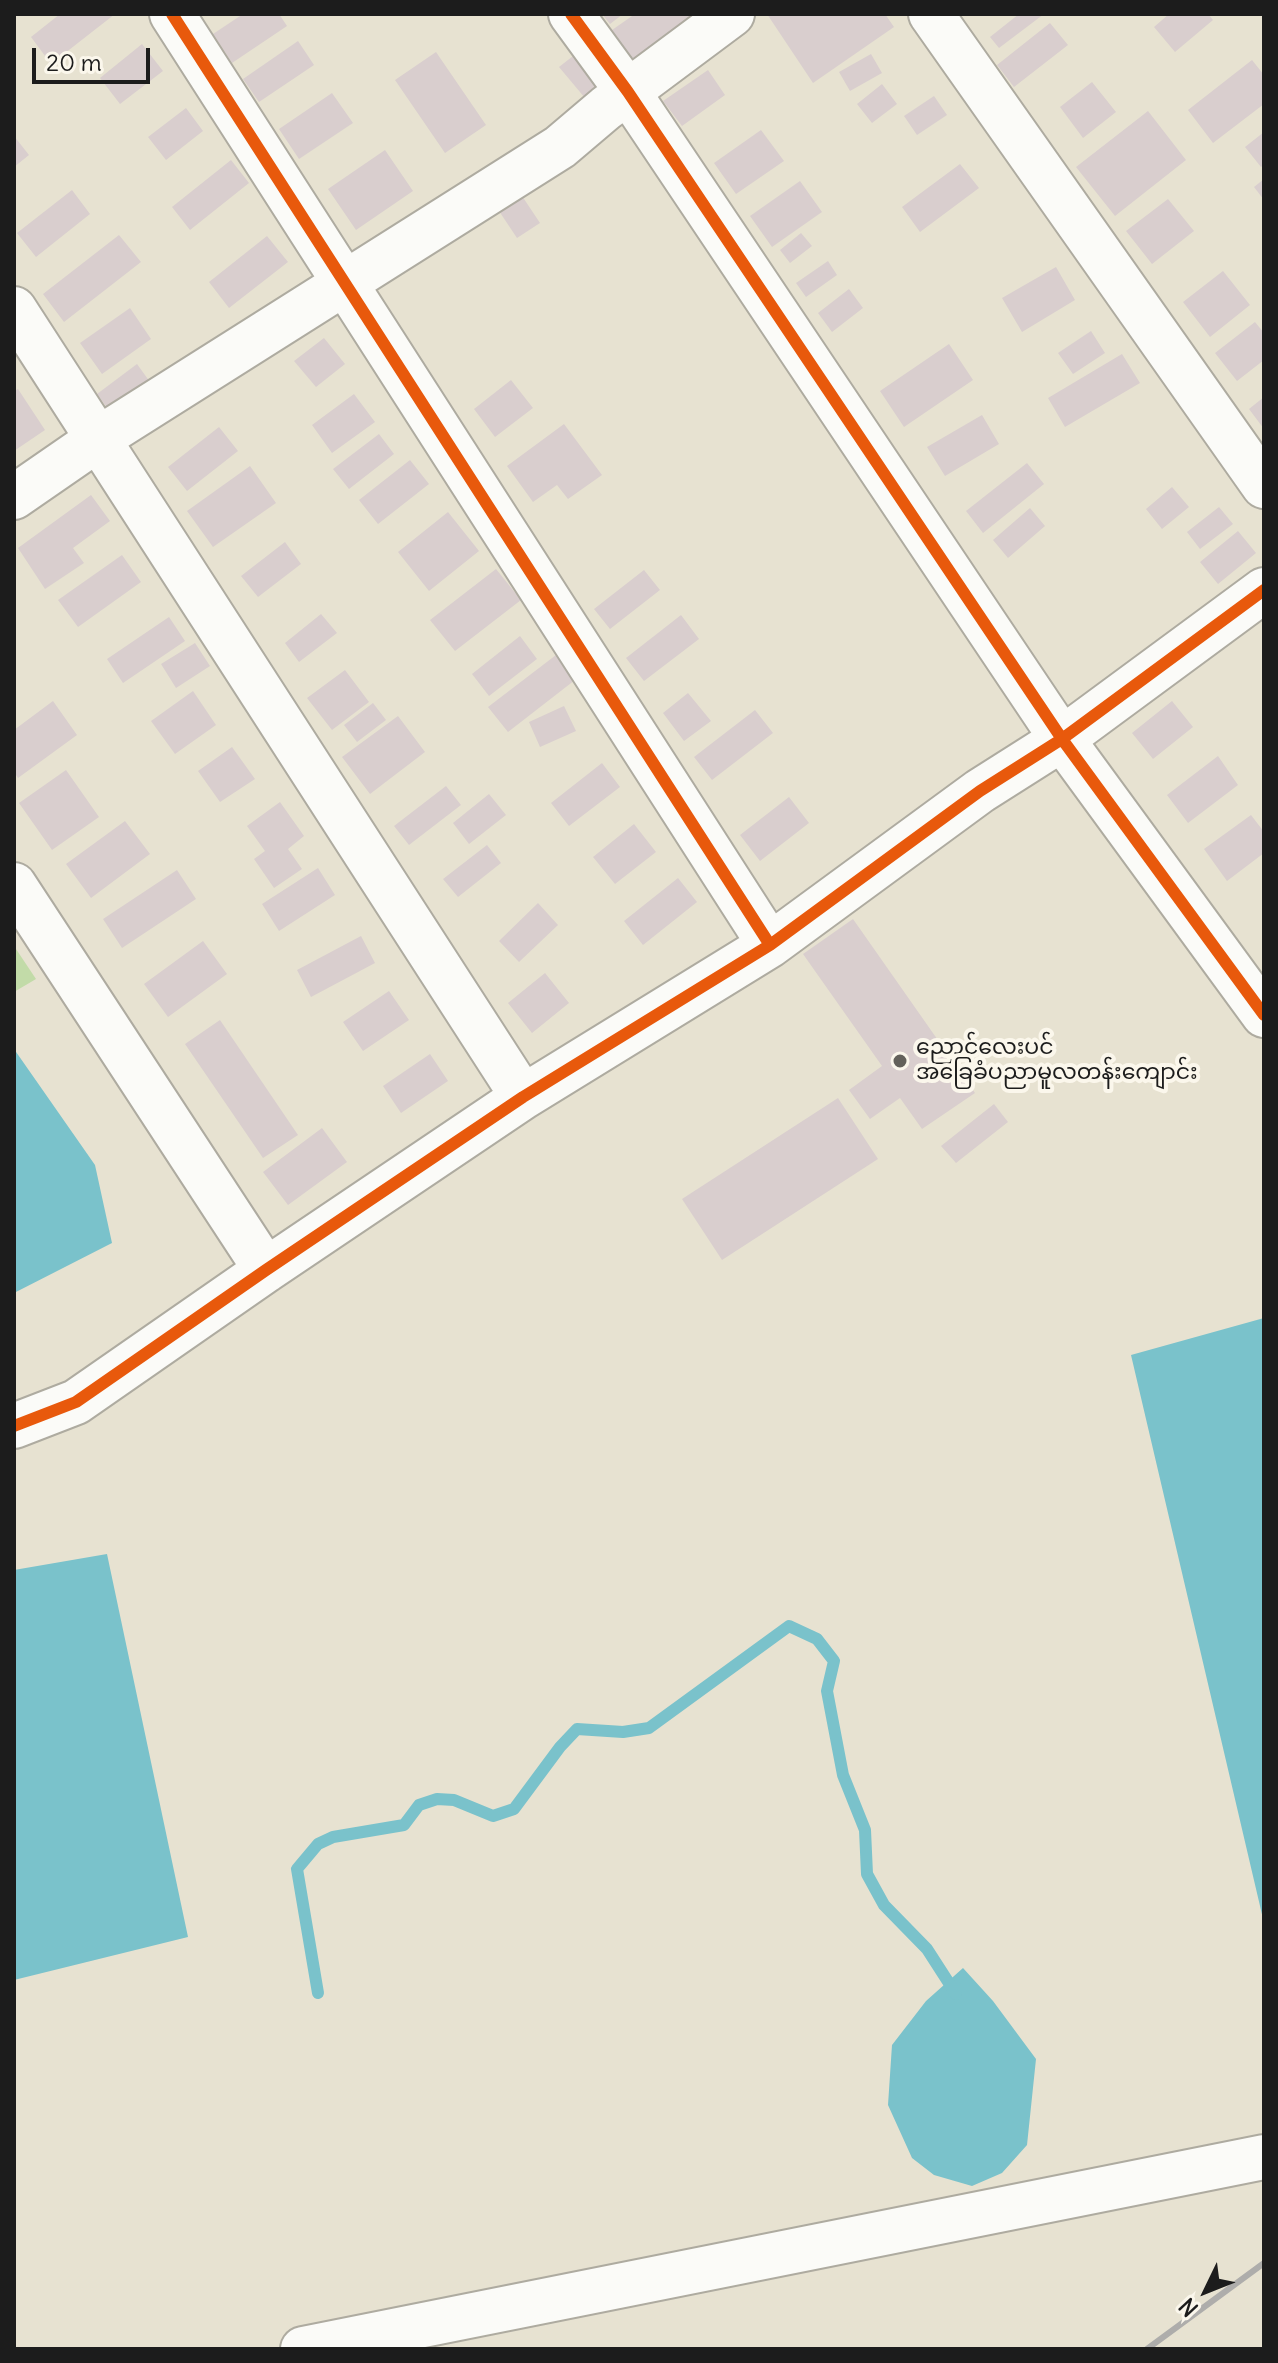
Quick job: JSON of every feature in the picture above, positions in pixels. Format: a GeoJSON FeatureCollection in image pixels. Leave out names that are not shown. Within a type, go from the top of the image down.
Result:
{"type":"FeatureCollection","features":[{"type":"Feature","properties":{"kind":"street"},"geometry":{"type":"LineString","coordinates":[[172,14],[770,945]]}},
{"type":"Feature","properties":{"kind":"street"},"geometry":{"type":"LineString","coordinates":[[571,14],[617,100],[1062,739],[1264,1015]]}},
{"type":"Feature","properties":{"kind":"street"},"geometry":{"type":"LineString","coordinates":[[14,497],[98,439],[560,147],[732,14]]}},
{"type":"Feature","properties":{"kind":"street"},"geometry":{"type":"LineString","coordinates":[[931,14],[1264,486]]}},
{"type":"Feature","properties":{"kind":"street"},"geometry":{"type":"LineString","coordinates":[[14,309],[523,1097]]}},
{"type":"Feature","properties":{"kind":"street"},"geometry":{"type":"LineString","coordinates":[[14,1426],[76,1402],[523,1097],[770,945],[980,791],[1062,739],[1264,590]]}},
{"type":"Feature","properties":{"kind":"street"},"geometry":{"type":"LineString","coordinates":[[14,885],[266,1270]]}},
{"type":"Feature","properties":{"kind":"street"},"geometry":{"type":"LineString","coordinates":[[303,2349],[1264,2157]]}},
{"type":"Feature","properties":{"kind":"green space"},"geometry":{"type":"Polygon","coordinates":[[[14,946],[36,979],[14,992],[14,946]]]}},
{"type":"Feature","properties":{"kind":"water"},"geometry":{"type":"Polygon","coordinates":[[[14,1049],[95,1165],[112,1243],[14,1293],[14,1049]]]}},
{"type":"Feature","properties":{"kind":"water"},"geometry":{"type":"Polygon","coordinates":[[[1264,1318],[1264,1923],[1131,1355],[1264,1318]]]}},
{"type":"Feature","properties":{"kind":"water"},"geometry":{"type":"Polygon","coordinates":[[[107,1554],[188,1937],[14,1980],[14,1570],[107,1554]]]}},
{"type":"Feature","properties":{"kind":"water"},"geometry":{"type":"Polygon","coordinates":[[[963,1968],[993,2001],[1036,2059],[1027,2145],[1002,2173],[972,2186],[934,2175],[912,2158],[888,2105],[892,2045],[926,2001],[963,1968]]]}},
{"type":"Feature","properties":{"kind":"building"},"geometry":{"type":"Polygon","coordinates":[[[60,14],[115,14],[51,64],[31,37],[60,14]]]}},
{"type":"Feature","properties":{"kind":"building"},"geometry":{"type":"Polygon","coordinates":[[[243,14],[279,14],[287,26],[232,63],[213,34],[243,14]]]}},
{"type":"Feature","properties":{"kind":"building"},"geometry":{"type":"Polygon","coordinates":[[[602,14],[623,14],[610,24],[602,14]]]}},
{"type":"Feature","properties":{"kind":"building"},"geometry":{"type":"Polygon","coordinates":[[[635,14],[700,14],[634,61],[612,30],[635,14]]]}},
{"type":"Feature","properties":{"kind":"building"},"geometry":{"type":"Polygon","coordinates":[[[767,14],[885,14],[894,27],[813,83],[767,14]]]}},
{"type":"Feature","properties":{"kind":"building"},"geometry":{"type":"Polygon","coordinates":[[[1019,14],[1044,14],[999,48],[990,37],[1019,14]]]}},
{"type":"Feature","properties":{"kind":"building"},"geometry":{"type":"Polygon","coordinates":[[[1169,14],[1208,14],[1213,20],[1175,52],[1154,27],[1169,14]]]}},
{"type":"Feature","properties":{"kind":"building"},"geometry":{"type":"Polygon","coordinates":[[[1050,23],[1068,45],[1014,87],[997,65],[1050,23]]]}},
{"type":"Feature","properties":{"kind":"building"},"geometry":{"type":"Polygon","coordinates":[[[298,41],[314,65],[259,102],[243,79],[298,41]]]}},
{"type":"Feature","properties":{"kind":"building"},"geometry":{"type":"Polygon","coordinates":[[[142,44],[163,71],[120,104],[100,78],[142,44]]]}},
{"type":"Feature","properties":{"kind":"building"},"geometry":{"type":"Polygon","coordinates":[[[582,49],[607,80],[585,98],[559,67],[582,49]]]}},
{"type":"Feature","properties":{"kind":"building"},"geometry":{"type":"Polygon","coordinates":[[[436,52],[486,125],[445,153],[395,80],[436,52]]]}},
{"type":"Feature","properties":{"kind":"building"},"geometry":{"type":"Polygon","coordinates":[[[871,54],[882,73],[850,91],[839,72],[871,54]]]}},
{"type":"Feature","properties":{"kind":"building"},"geometry":{"type":"Polygon","coordinates":[[[1252,60],[1264,75],[1264,104],[1213,143],[1188,110],[1252,60]]]}},
{"type":"Feature","properties":{"kind":"building"},"geometry":{"type":"Polygon","coordinates":[[[708,70],[725,95],[682,126],[663,101],[708,70]]]}},
{"type":"Feature","properties":{"kind":"building"},"geometry":{"type":"Polygon","coordinates":[[[1092,82],[1116,112],[1083,138],[1060,107],[1092,82]]]}},
{"type":"Feature","properties":{"kind":"building"},"geometry":{"type":"Polygon","coordinates":[[[882,84],[897,104],[872,123],[857,104],[882,84]]]}},
{"type":"Feature","properties":{"kind":"building"},"geometry":{"type":"Polygon","coordinates":[[[332,93],[353,123],[299,159],[279,129],[332,93]]]}},
{"type":"Feature","properties":{"kind":"building"},"geometry":{"type":"Polygon","coordinates":[[[934,96],[947,115],[917,135],[904,116],[934,96]]]}},
{"type":"Feature","properties":{"kind":"building"},"geometry":{"type":"Polygon","coordinates":[[[186,108],[203,131],[166,160],[148,137],[186,108]]]}},
{"type":"Feature","properties":{"kind":"building"},"geometry":{"type":"Polygon","coordinates":[[[1148,111],[1186,160],[1115,216],[1076,167],[1148,111]]]}},
{"type":"Feature","properties":{"kind":"building"},"geometry":{"type":"Polygon","coordinates":[[[761,130],[784,161],[736,194],[714,163],[761,130]]]}},
{"type":"Feature","properties":{"kind":"building"},"geometry":{"type":"Polygon","coordinates":[[[1264,132],[1264,164],[1261,167],[1245,147],[1264,132]]]}},
{"type":"Feature","properties":{"kind":"building"},"geometry":{"type":"Polygon","coordinates":[[[14,136],[29,155],[14,167],[14,136]]]}},
{"type":"Feature","properties":{"kind":"building"},"geometry":{"type":"Polygon","coordinates":[[[385,150],[413,191],[356,230],[328,189],[385,150]]]}},
{"type":"Feature","properties":{"kind":"building"},"geometry":{"type":"Polygon","coordinates":[[[231,160],[249,183],[190,230],[172,207],[231,160]]]}},
{"type":"Feature","properties":{"kind":"building"},"geometry":{"type":"Polygon","coordinates":[[[960,164],[979,188],[920,232],[902,207],[960,164]]]}},
{"type":"Feature","properties":{"kind":"building"},"geometry":{"type":"Polygon","coordinates":[[[1264,179],[1264,200],[1254,187],[1264,179]]]}},
{"type":"Feature","properties":{"kind":"building"},"geometry":{"type":"Polygon","coordinates":[[[800,181],[822,212],[772,247],[750,216],[800,181]]]}},
{"type":"Feature","properties":{"kind":"building"},"geometry":{"type":"Polygon","coordinates":[[[516,187],[540,223],[517,238],[493,202],[516,187]]]}},
{"type":"Feature","properties":{"kind":"building"},"geometry":{"type":"Polygon","coordinates":[[[72,190],[90,214],[36,257],[17,233],[72,190]]]}},
{"type":"Feature","properties":{"kind":"building"},"geometry":{"type":"Polygon","coordinates":[[[1168,199],[1194,231],[1152,264],[1126,231],[1168,199]]]}},
{"type":"Feature","properties":{"kind":"building"},"geometry":{"type":"Polygon","coordinates":[[[801,233],[812,246],[790,263],[780,250],[801,233]]]}},
{"type":"Feature","properties":{"kind":"building"},"geometry":{"type":"Polygon","coordinates":[[[119,235],[141,262],[64,322],[43,294],[119,235]]]}},
{"type":"Feature","properties":{"kind":"building"},"geometry":{"type":"Polygon","coordinates":[[[267,236],[288,262],[229,308],[209,282],[267,236]]]}},
{"type":"Feature","properties":{"kind":"building"},"geometry":{"type":"Polygon","coordinates":[[[828,261],[837,275],[806,297],[796,283],[828,261]]]}},
{"type":"Feature","properties":{"kind":"building"},"geometry":{"type":"Polygon","coordinates":[[[1056,267],[1075,300],[1022,332],[1002,298],[1056,267]]]}},
{"type":"Feature","properties":{"kind":"building"},"geometry":{"type":"Polygon","coordinates":[[[1223,271],[1250,305],[1210,337],[1183,302],[1223,271]]]}},
{"type":"Feature","properties":{"kind":"building"},"geometry":{"type":"Polygon","coordinates":[[[849,289],[863,308],[832,332],[818,313],[849,289]]]}},
{"type":"Feature","properties":{"kind":"building"},"geometry":{"type":"Polygon","coordinates":[[[130,308],[151,339],[102,374],[80,343],[130,308]]]}},
{"type":"Feature","properties":{"kind":"building"},"geometry":{"type":"Polygon","coordinates":[[[1255,322],[1264,333],[1264,360],[1237,381],[1215,353],[1255,322]]]}},
{"type":"Feature","properties":{"kind":"building"},"geometry":{"type":"Polygon","coordinates":[[[1091,331],[1105,353],[1073,374],[1058,353],[1091,331]]]}},
{"type":"Feature","properties":{"kind":"building"},"geometry":{"type":"Polygon","coordinates":[[[324,338],[345,364],[316,387],[294,361],[324,338]]]}},
{"type":"Feature","properties":{"kind":"building"},"geometry":{"type":"Polygon","coordinates":[[[949,344],[973,380],[904,427],[880,391],[949,344]]]}},
{"type":"Feature","properties":{"kind":"building"},"geometry":{"type":"Polygon","coordinates":[[[1122,354],[1140,383],[1065,427],[1048,398],[1122,354]]]}},
{"type":"Feature","properties":{"kind":"building"},"geometry":{"type":"Polygon","coordinates":[[[137,364],[150,382],[110,412],[97,394],[137,364]]]}},
{"type":"Feature","properties":{"kind":"building"},"geometry":{"type":"Polygon","coordinates":[[[511,380],[533,408],[495,437],[474,409],[511,380]]]}},
{"type":"Feature","properties":{"kind":"building"},"geometry":{"type":"Polygon","coordinates":[[[18,389],[45,430],[14,451],[14,391],[18,389]]]}},
{"type":"Feature","properties":{"kind":"building"},"geometry":{"type":"Polygon","coordinates":[[[354,394],[375,422],[332,453],[312,425],[354,394]]]}},
{"type":"Feature","properties":{"kind":"building"},"geometry":{"type":"Polygon","coordinates":[[[1264,397],[1264,429],[1249,409],[1264,397]]]}},
{"type":"Feature","properties":{"kind":"building"},"geometry":{"type":"Polygon","coordinates":[[[982,415],[999,444],[945,476],[927,447],[982,415]]]}},
{"type":"Feature","properties":{"kind":"building"},"geometry":{"type":"Polygon","coordinates":[[[564,424],[602,475],[568,499],[557,485],[533,502],[507,466],[564,424]]]}},
{"type":"Feature","properties":{"kind":"building"},"geometry":{"type":"Polygon","coordinates":[[[219,427],[238,451],[187,491],[168,467],[219,427]]]}},
{"type":"Feature","properties":{"kind":"building"},"geometry":{"type":"Polygon","coordinates":[[[379,434],[394,454],[349,489],[333,469],[379,434]]]}},
{"type":"Feature","properties":{"kind":"building"},"geometry":{"type":"Polygon","coordinates":[[[410,460],[429,484],[378,524],[359,500],[410,460]]]}},
{"type":"Feature","properties":{"kind":"building"},"geometry":{"type":"Polygon","coordinates":[[[1027,463],[1044,484],[983,533],[966,511],[1027,463]]]}},
{"type":"Feature","properties":{"kind":"building"},"geometry":{"type":"Polygon","coordinates":[[[250,466],[276,503],[213,547],[187,511],[250,466]]]}},
{"type":"Feature","properties":{"kind":"building"},"geometry":{"type":"Polygon","coordinates":[[[1172,487],[1189,507],[1162,529],[1146,509],[1172,487]]]}},
{"type":"Feature","properties":{"kind":"building"},"geometry":{"type":"Polygon","coordinates":[[[91,495],[110,521],[73,548],[84,563],[45,589],[18,548],[91,495]]]}},
{"type":"Feature","properties":{"kind":"building"},"geometry":{"type":"Polygon","coordinates":[[[1219,507],[1233,524],[1200,549],[1187,532],[1219,507]]]}},
{"type":"Feature","properties":{"kind":"building"},"geometry":{"type":"Polygon","coordinates":[[[1030,508],[1045,526],[1008,558],[993,540],[1030,508]]]}},
{"type":"Feature","properties":{"kind":"building"},"geometry":{"type":"Polygon","coordinates":[[[448,512],[479,551],[429,591],[398,552],[448,512]]]}},
{"type":"Feature","properties":{"kind":"building"},"geometry":{"type":"Polygon","coordinates":[[[1238,531],[1256,553],[1218,584],[1200,562],[1238,531]]]}},
{"type":"Feature","properties":{"kind":"building"},"geometry":{"type":"Polygon","coordinates":[[[285,542],[301,564],[258,597],[241,576],[285,542]]]}},
{"type":"Feature","properties":{"kind":"building"},"geometry":{"type":"Polygon","coordinates":[[[122,555],[141,582],[78,627],[58,600],[122,555]]]}},
{"type":"Feature","properties":{"kind":"building"},"geometry":{"type":"Polygon","coordinates":[[[496,569],[521,600],[455,651],[430,620],[496,569]]]}},
{"type":"Feature","properties":{"kind":"building"},"geometry":{"type":"Polygon","coordinates":[[[644,570],[660,590],[610,629],[594,609],[644,570]]]}},
{"type":"Feature","properties":{"kind":"building"},"geometry":{"type":"Polygon","coordinates":[[[321,614],[337,633],[299,662],[285,643],[321,614]]]}},
{"type":"Feature","properties":{"kind":"building"},"geometry":{"type":"Polygon","coordinates":[[[681,615],[699,639],[644,681],[626,658],[681,615]]]}},
{"type":"Feature","properties":{"kind":"building"},"geometry":{"type":"Polygon","coordinates":[[[169,617],[185,641],[123,683],[107,659],[169,617]]]}},
{"type":"Feature","properties":{"kind":"building"},"geometry":{"type":"Polygon","coordinates":[[[520,636],[537,659],[489,696],[472,674],[520,636]]]}},
{"type":"Feature","properties":{"kind":"building"},"geometry":{"type":"Polygon","coordinates":[[[195,643],[210,666],[176,688],[161,664],[195,643]]]}},
{"type":"Feature","properties":{"kind":"building"},"geometry":{"type":"Polygon","coordinates":[[[556,655],[575,680],[508,732],[488,707],[556,655]]]}},
{"type":"Feature","properties":{"kind":"building"},"geometry":{"type":"Polygon","coordinates":[[[345,670],[369,702],[332,730],[307,698],[345,670]]]}},
{"type":"Feature","properties":{"kind":"building"},"geometry":{"type":"Polygon","coordinates":[[[193,691],[216,725],[175,754],[151,721],[193,691]]]}},
{"type":"Feature","properties":{"kind":"building"},"geometry":{"type":"Polygon","coordinates":[[[688,693],[711,721],[684,741],[663,713],[688,693]]]}},
{"type":"Feature","properties":{"kind":"building"},"geometry":{"type":"Polygon","coordinates":[[[53,701],[77,735],[18,778],[14,772],[14,730],[53,701]]]}},
{"type":"Feature","properties":{"kind":"building"},"geometry":{"type":"Polygon","coordinates":[[[1172,701],[1193,727],[1153,759],[1132,733],[1172,701]]]}},
{"type":"Feature","properties":{"kind":"building"},"geometry":{"type":"Polygon","coordinates":[[[373,703],[386,720],[357,742],[344,725],[373,703]]]}},
{"type":"Feature","properties":{"kind":"building"},"geometry":{"type":"Polygon","coordinates":[[[564,706],[576,731],[540,747],[529,722],[564,706]]]}},
{"type":"Feature","properties":{"kind":"building"},"geometry":{"type":"Polygon","coordinates":[[[755,710],[773,733],[712,780],[694,757],[755,710]]]}},
{"type":"Feature","properties":{"kind":"building"},"geometry":{"type":"Polygon","coordinates":[[[398,716],[425,752],[370,794],[342,757],[398,716]]]}},
{"type":"Feature","properties":{"kind":"building"},"geometry":{"type":"Polygon","coordinates":[[[232,747],[255,779],[220,802],[198,771],[232,747]]]}},
{"type":"Feature","properties":{"kind":"building"},"geometry":{"type":"Polygon","coordinates":[[[1218,756],[1238,785],[1188,823],[1167,795],[1218,756]]]}},
{"type":"Feature","properties":{"kind":"building"},"geometry":{"type":"Polygon","coordinates":[[[602,763],[620,787],[569,826],[551,803],[602,763]]]}},
{"type":"Feature","properties":{"kind":"building"},"geometry":{"type":"Polygon","coordinates":[[[66,770],[99,817],[52,850],[19,803],[66,770]]]}},
{"type":"Feature","properties":{"kind":"building"},"geometry":{"type":"Polygon","coordinates":[[[446,786],[461,805],[409,845],[394,826],[446,786]]]}},
{"type":"Feature","properties":{"kind":"building"},"geometry":{"type":"Polygon","coordinates":[[[489,794],[506,815],[469,844],[453,823],[489,794]]]}},
{"type":"Feature","properties":{"kind":"building"},"geometry":{"type":"Polygon","coordinates":[[[789,797],[809,823],[760,861],[740,835],[789,797]]]}},
{"type":"Feature","properties":{"kind":"building"},"geometry":{"type":"Polygon","coordinates":[[[280,802],[304,836],[288,849],[302,869],[274,888],[254,859],[265,851],[247,826],[280,802]]]}},
{"type":"Feature","properties":{"kind":"building"},"geometry":{"type":"Polygon","coordinates":[[[1251,815],[1264,832],[1264,853],[1227,881],[1204,849],[1251,815]]]}},
{"type":"Feature","properties":{"kind":"building"},"geometry":{"type":"Polygon","coordinates":[[[125,821],[150,854],[91,898],[66,864],[125,821]]]}},
{"type":"Feature","properties":{"kind":"building"},"geometry":{"type":"Polygon","coordinates":[[[634,824],[656,852],[615,884],[593,857],[634,824]]]}},
{"type":"Feature","properties":{"kind":"building"},"geometry":{"type":"Polygon","coordinates":[[[487,845],[501,863],[458,897],[443,879],[487,845]]]}},
{"type":"Feature","properties":{"kind":"building"},"geometry":{"type":"Polygon","coordinates":[[[318,868],[335,895],[279,931],[262,904],[318,868]]]}},
{"type":"Feature","properties":{"kind":"building"},"geometry":{"type":"Polygon","coordinates":[[[177,870],[196,899],[122,948],[103,919],[177,870]]]}},
{"type":"Feature","properties":{"kind":"building"},"geometry":{"type":"Polygon","coordinates":[[[678,878],[697,902],[643,945],[624,921],[678,878]]]}},
{"type":"Feature","properties":{"kind":"building"},"geometry":{"type":"Polygon","coordinates":[[[538,903],[558,925],[519,962],[499,941],[538,903]]]}},
{"type":"Feature","properties":{"kind":"building"},"geometry":{"type":"Polygon","coordinates":[[[853,919],[975,1093],[922,1129],[900,1098],[870,1119],[849,1090],[882,1066],[803,954],[853,919]]]}},
{"type":"Feature","properties":{"kind":"building"},"geometry":{"type":"Polygon","coordinates":[[[361,936],[375,963],[311,997],[297,970],[361,936]]]}},
{"type":"Feature","properties":{"kind":"building"},"geometry":{"type":"Polygon","coordinates":[[[203,941],[227,974],[168,1017],[144,984],[203,941]]]}},
{"type":"Feature","properties":{"kind":"building"},"geometry":{"type":"Polygon","coordinates":[[[545,973],[569,1003],[532,1033],[508,1003],[545,973]]]}},
{"type":"Feature","properties":{"kind":"building"},"geometry":{"type":"Polygon","coordinates":[[[389,991],[409,1020],[363,1051],[343,1022],[389,991]]]}},
{"type":"Feature","properties":{"kind":"building"},"geometry":{"type":"Polygon","coordinates":[[[220,1020],[298,1135],[263,1158],[185,1044],[220,1020]]]}},
{"type":"Feature","properties":{"kind":"building"},"geometry":{"type":"Polygon","coordinates":[[[430,1054],[448,1081],[401,1113],[383,1086],[430,1054]]]}},
{"type":"Feature","properties":{"kind":"building"},"geometry":{"type":"Polygon","coordinates":[[[838,1098],[878,1159],[722,1260],[682,1199],[838,1098]]]}},
{"type":"Feature","properties":{"kind":"building"},"geometry":{"type":"Polygon","coordinates":[[[994,1104],[1008,1122],[956,1163],[941,1146],[994,1104]]]}},
{"type":"Feature","properties":{"kind":"building"},"geometry":{"type":"Polygon","coordinates":[[[322,1128],[347,1162],[288,1205],[263,1172],[322,1128]]]}},
{"type":"Feature","properties":{"kind":"waterway"},"geometry":{"type":"LineString","coordinates":[[318,1993],[297,1869],[318,1844],[333,1837],[404,1825],[419,1805],[437,1799],[454,1800],[493,1816],[514,1809],[577,1729],[623,1732],[649,1728],[789,1626],[817,1639],[834,1661],[827,1691],[843,1775],[865,1830],[867,1874],[884,1905],[927,1949],[956,1994]]}},
{"type":"Feature","properties":{"kind":"railway"},"geometry":{"type":"LineString","coordinates":[[1147,2349],[1264,2263]]}},
{"type":"Feature","properties":{"kind":"cycle path"},"geometry":{"type":"LineString","coordinates":[[172,14],[770,945]]}},
{"type":"Feature","properties":{"kind":"cycle path"},"geometry":{"type":"LineString","coordinates":[[571,14],[628,92],[1062,739],[1264,1015]]}},
{"type":"Feature","properties":{"kind":"cycle path"},"geometry":{"type":"LineString","coordinates":[[14,1426],[76,1402],[523,1097],[770,945],[980,791],[1062,739],[1264,590]]}},
{"type":"Feature","properties":{"kind":"place","name":"ညောင်လေးပင် အခြေခံပညာမူလတန်းကျောင်း"},"geometry":{"type":"Point","coordinates":[900,1061]}}]}
